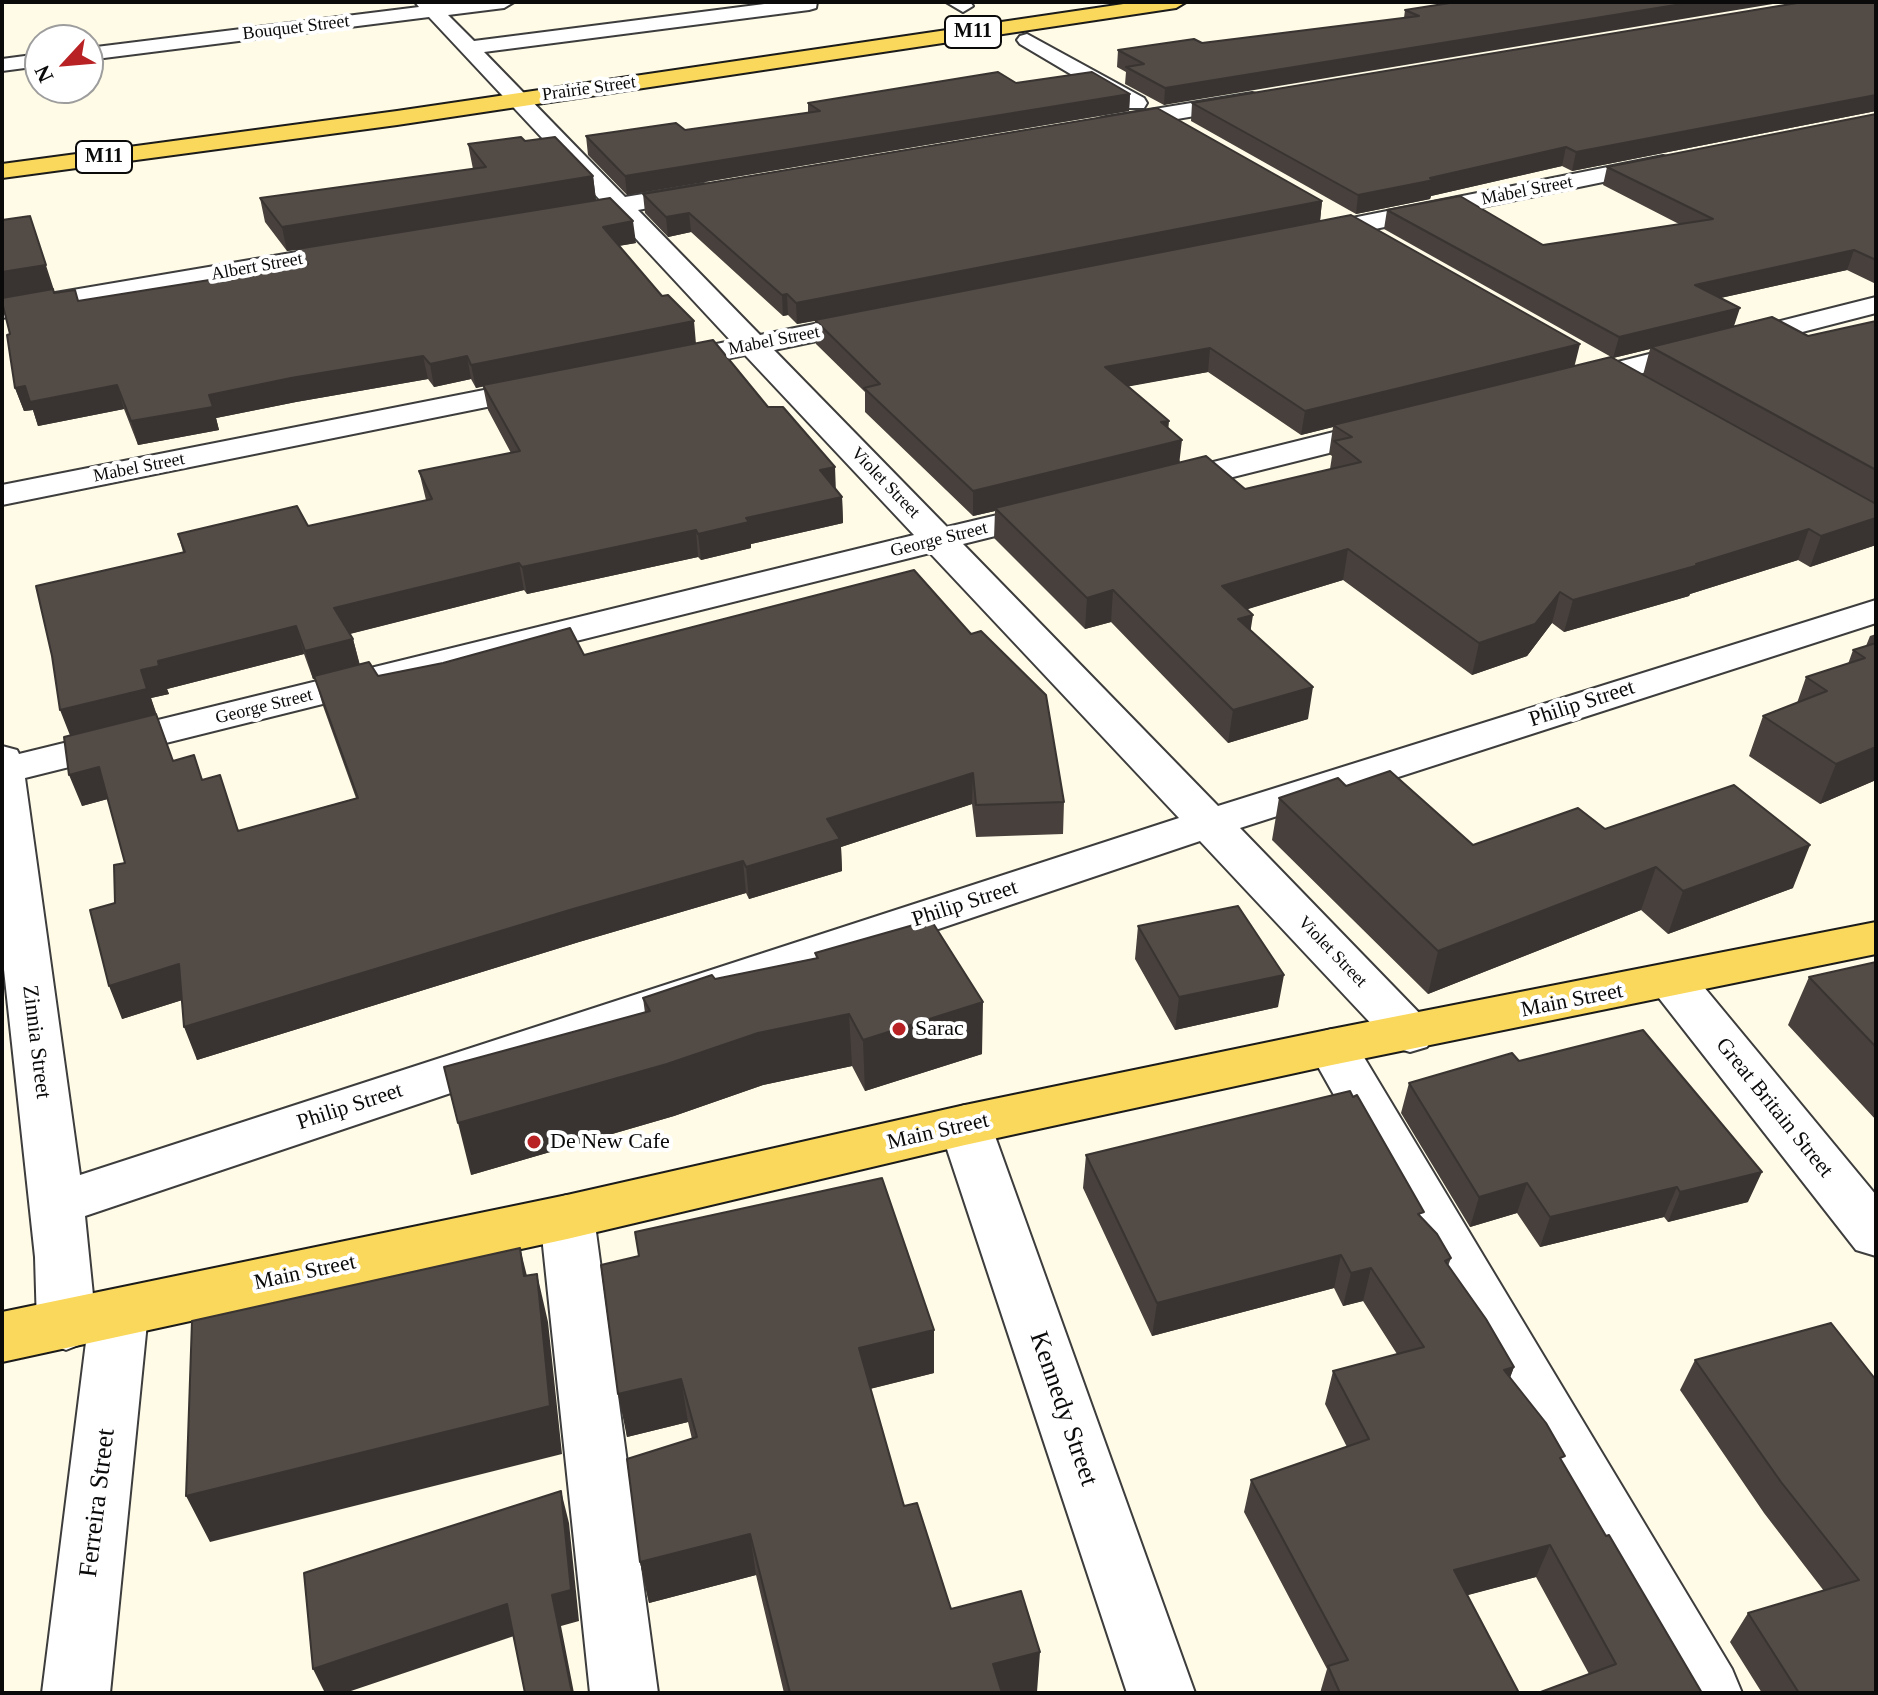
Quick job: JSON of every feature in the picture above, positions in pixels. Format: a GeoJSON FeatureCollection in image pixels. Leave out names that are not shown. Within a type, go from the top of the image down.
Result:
{"type":"FeatureCollection","features":[{"type":"Feature","properties":{"kind":"main road","name":"Prairie Street"},"geometry":{"type":"LineString","coordinates":[[2,171],[1133,2]]}},
{"type":"Feature","properties":{"kind":"main road","name":"Prairie Street"},"geometry":{"type":"LineString","coordinates":[[2,162],[514,95],[1176,2]]}},
{"type":"Feature","properties":{"kind":"main road","name":"Main Street"},"geometry":{"type":"LineString","coordinates":[[2,1337],[567,1217],[965,1125],[1332,1047],[1410,1034],[1876,938]]}},
{"type":"Feature","properties":{"kind":"street","name":"Bouquet Street"},"geometry":{"type":"LineString","coordinates":[[104,52],[430,6],[504,2]]}},
{"type":"Feature","properties":{"kind":"street"},"geometry":{"type":"LineString","coordinates":[[469,48],[809,4]]}},
{"type":"Feature","properties":{"kind":"street","name":"Violet Street"},"geometry":{"type":"LineString","coordinates":[[430,6],[1410,1034]]}},
{"type":"Feature","properties":{"kind":"street"},"geometry":{"type":"LineString","coordinates":[[1027,40],[1199,139]]}},
{"type":"Feature","properties":{"kind":"street"},"geometry":{"type":"LineString","coordinates":[[2,65],[24,62]]}},
{"type":"Feature","properties":{"kind":"street"},"geometry":{"type":"LineString","coordinates":[[1080,128],[1280,95]]}},
{"type":"Feature","properties":{"kind":"street","name":"Mabel Street"},"geometry":{"type":"LineString","coordinates":[[1275,241],[1686,159]]}},
{"type":"Feature","properties":{"kind":"street"},"geometry":{"type":"LineString","coordinates":[[542,219],[725,188]]}},
{"type":"Feature","properties":{"kind":"street"},"geometry":{"type":"LineString","coordinates":[[1310,202],[1393,249]]}},
{"type":"Feature","properties":{"kind":"street","name":"Albert Street"},"geometry":{"type":"LineString","coordinates":[[2,310],[372,247]]}},
{"type":"Feature","properties":{"kind":"street"},"geometry":{"type":"LineString","coordinates":[[1535,391],[1876,305]]}},
{"type":"Feature","properties":{"kind":"street","name":"Mabel Street"},"geometry":{"type":"LineString","coordinates":[[643,367],[906,315]]}},
{"type":"Feature","properties":{"kind":"street","name":"Mabel Street"},"geometry":{"type":"LineString","coordinates":[[2,495],[564,383]]}},
{"type":"Feature","properties":{"kind":"street"},"geometry":{"type":"LineString","coordinates":[[1140,490],[1415,422]]}},
{"type":"Feature","properties":{"kind":"street","name":"George Street"},"geometry":{"type":"LineString","coordinates":[[3,767],[1078,506]]}},
{"type":"Feature","properties":{"kind":"street","name":"Philip Street"},"geometry":{"type":"LineString","coordinates":[[57,1204],[1207,824],[1876,611]]}},
{"type":"Feature","properties":{"kind":"street","name":"Zinnia Street"},"geometry":{"type":"LineString","coordinates":[[3,767],[14,962],[57,1204],[92,1319]]}},
{"type":"Feature","properties":{"kind":"street","name":"Great Britain Street"},"geometry":{"type":"LineString","coordinates":[[1672,981],[1876,1234]]}},
{"type":"Feature","properties":{"kind":"street"},"geometry":{"type":"LineString","coordinates":[[1332,1047],[1708,1693]]}},
{"type":"Feature","properties":{"kind":"street","name":"Kennedy Street"},"geometry":{"type":"LineString","coordinates":[[965,1125],[1161,1693]]}},
{"type":"Feature","properties":{"kind":"street"},"geometry":{"type":"LineString","coordinates":[[567,1217],[624,1693]]}},
{"type":"Feature","properties":{"kind":"street","name":"Ferreira Street"},"geometry":{"type":"LineString","coordinates":[[76,1693],[92,1319]]}},
{"type":"Feature","properties":{"kind":"building"},"geometry":{"type":"Polygon","coordinates":[[[1456,2],[1694,2],[1165,88],[1126,67],[1144,64],[1118,50],[1194,39],[1202,43],[1419,16],[1405,10],[1456,2]]]}},
{"type":"Feature","properties":{"kind":"building"},"geometry":{"type":"Polygon","coordinates":[[[1803,2],[1876,2],[1876,95],[1576,152],[1566,147],[1430,178],[1434,180],[1358,195],[1192,103],[1803,2]]]}},
{"type":"Feature","properties":{"kind":"building"},"geometry":{"type":"Polygon","coordinates":[[[998,72],[1016,83],[1092,72],[1130,94],[625,176],[586,136],[676,123],[685,130],[820,111],[808,103],[998,72]]]}},
{"type":"Feature","properties":{"kind":"building"},"geometry":{"type":"Polygon","coordinates":[[[1157,108],[1322,201],[796,303],[787,294],[782,295],[689,213],[666,217],[643,194],[1157,108]]]}},
{"type":"Feature","properties":{"kind":"building"},"geometry":{"type":"Polygon","coordinates":[[[1876,114],[1876,260],[1854,250],[1695,285],[1740,308],[1619,337],[1387,210],[1460,196],[1543,245],[1713,219],[1607,167],[1876,114]]]}},
{"type":"Feature","properties":{"kind":"building"},"geometry":{"type":"Polygon","coordinates":[[[521,137],[525,141],[555,137],[593,176],[282,227],[260,198],[486,167],[468,144],[521,137]]]}},
{"type":"Feature","properties":{"kind":"building"},"geometry":{"type":"Polygon","coordinates":[[[610,198],[633,221],[603,227],[662,296],[668,295],[694,321],[471,365],[467,356],[430,364],[423,356],[291,378],[209,395],[213,407],[131,421],[117,385],[30,402],[25,386],[15,388],[7,335],[10,334],[2,298],[53,289],[54,293],[75,290],[78,301],[308,264],[297,249],[610,198]]]}},
{"type":"Feature","properties":{"kind":"building"},"geometry":{"type":"Polygon","coordinates":[[[1351,215],[1580,344],[1305,411],[1210,348],[1105,367],[1169,421],[1161,422],[1182,440],[973,491],[864,388],[880,384],[815,320],[1351,215]]]}},
{"type":"Feature","properties":{"kind":"building"},"geometry":{"type":"Polygon","coordinates":[[[30,216],[46,265],[2,272],[2,220],[30,216]]]}},
{"type":"Feature","properties":{"kind":"building"},"geometry":{"type":"Polygon","coordinates":[[[1772,317],[1808,336],[1876,321],[1876,470],[1651,347],[1772,317]]]}},
{"type":"Feature","properties":{"kind":"building"},"geometry":{"type":"Polygon","coordinates":[[[713,340],[768,407],[783,407],[835,467],[820,470],[842,497],[746,518],[749,522],[698,534],[696,530],[522,567],[519,563],[334,608],[353,639],[305,651],[296,626],[158,661],[159,666],[141,670],[147,689],[60,710],[52,656],[36,586],[185,552],[178,534],[297,506],[308,526],[432,499],[419,471],[520,451],[483,385],[713,340]]]}},
{"type":"Feature","properties":{"kind":"building"},"geometry":{"type":"Polygon","coordinates":[[[1611,357],[1876,504],[1876,518],[1821,536],[1809,529],[1696,564],[1699,565],[1573,600],[1560,592],[1535,624],[1479,643],[1348,549],[1222,586],[1253,615],[1238,619],[1313,687],[1233,710],[1113,590],[1087,598],[995,508],[1206,456],[1245,489],[1361,462],[1334,441],[1352,437],[1333,425],[1611,357]]]}},
{"type":"Feature","properties":{"kind":"building"},"geometry":{"type":"Polygon","coordinates":[[[914,570],[971,634],[981,631],[1046,695],[1064,802],[976,805],[973,773],[827,819],[840,839],[746,867],[743,861],[573,909],[184,1027],[179,964],[109,986],[90,910],[115,903],[114,865],[125,863],[99,767],[69,775],[64,737],[156,714],[173,761],[194,755],[202,780],[220,775],[238,831],[358,798],[314,676],[369,662],[378,676],[443,663],[570,628],[584,655],[914,570]]]}},
{"type":"Feature","properties":{"kind":"building"},"geometry":{"type":"Polygon","coordinates":[[[1876,643],[1876,747],[1836,764],[1763,716],[1827,691],[1806,677],[1865,658],[1853,650],[1876,643]]]}},
{"type":"Feature","properties":{"kind":"building"},"geometry":{"type":"Polygon","coordinates":[[[1390,771],[1473,845],[1578,808],[1605,829],[1734,785],[1810,845],[1683,891],[1656,867],[1438,951],[1279,798],[1338,778],[1346,786],[1390,771]]]}},
{"type":"Feature","properties":{"kind":"building"},"geometry":{"type":"Polygon","coordinates":[[[1238,906],[1284,975],[1179,997],[1138,926],[1238,906]]]}},
{"type":"Feature","properties":{"kind":"building"},"geometry":{"type":"Polygon","coordinates":[[[931,920],[983,1002],[863,1040],[849,1014],[758,1033],[667,1064],[458,1123],[444,1067],[650,1011],[643,998],[712,975],[715,979],[818,958],[815,953],[931,920]]]}},
{"type":"Feature","properties":{"kind":"building"},"geometry":{"type":"Polygon","coordinates":[[[1876,962],[1876,1047],[1809,977],[1876,962]]]}},
{"type":"Feature","properties":{"kind":"building"},"geometry":{"type":"Polygon","coordinates":[[[1643,1030],[1762,1172],[1680,1192],[1677,1187],[1550,1217],[1527,1183],[1479,1197],[1409,1083],[1512,1053],[1519,1061],[1643,1030]]]}},
{"type":"Feature","properties":{"kind":"building"},"geometry":{"type":"Polygon","coordinates":[[[1350,1091],[1353,1097],[1357,1095],[1424,1212],[1418,1214],[1437,1234],[1451,1258],[1445,1261],[1486,1319],[1514,1367],[1504,1370],[1546,1423],[1565,1456],[1560,1458],[1702,1693],[1538,1693],[1616,1664],[1550,1545],[1454,1570],[1519,1693],[1340,1693],[1328,1666],[1348,1660],[1251,1480],[1369,1439],[1333,1371],[1424,1347],[1371,1268],[1351,1273],[1341,1255],[1157,1303],[1086,1155],[1350,1091]]]}},
{"type":"Feature","properties":{"kind":"building"},"geometry":{"type":"Polygon","coordinates":[[[882,1178],[934,1330],[859,1348],[904,1506],[917,1503],[951,1609],[1021,1591],[1040,1652],[993,1664],[1002,1693],[790,1693],[750,1534],[640,1562],[627,1459],[697,1437],[681,1379],[618,1394],[601,1265],[639,1256],[635,1232],[882,1178]]]}},
{"type":"Feature","properties":{"kind":"building"},"geometry":{"type":"Polygon","coordinates":[[[520,1248],[524,1276],[537,1274],[550,1406],[186,1496],[192,1321],[520,1248]]]}},
{"type":"Feature","properties":{"kind":"building"},"geometry":{"type":"Polygon","coordinates":[[[1831,1323],[1876,1380],[1876,1693],[1799,1693],[1748,1613],[1859,1580],[1781,1482],[1695,1360],[1831,1323]]]}},
{"type":"Feature","properties":{"kind":"building"},"geometry":{"type":"Polygon","coordinates":[[[561,1491],[571,1590],[552,1595],[572,1693],[525,1693],[507,1604],[313,1669],[304,1573],[561,1491]]]}},
{"type":"Feature","properties":{"kind":"place","name":"Sarac"},"geometry":{"type":"Point","coordinates":[899,1029]}},
{"type":"Feature","properties":{"kind":"place","name":"De New Cafe"},"geometry":{"type":"Point","coordinates":[534,1142]}}]}
